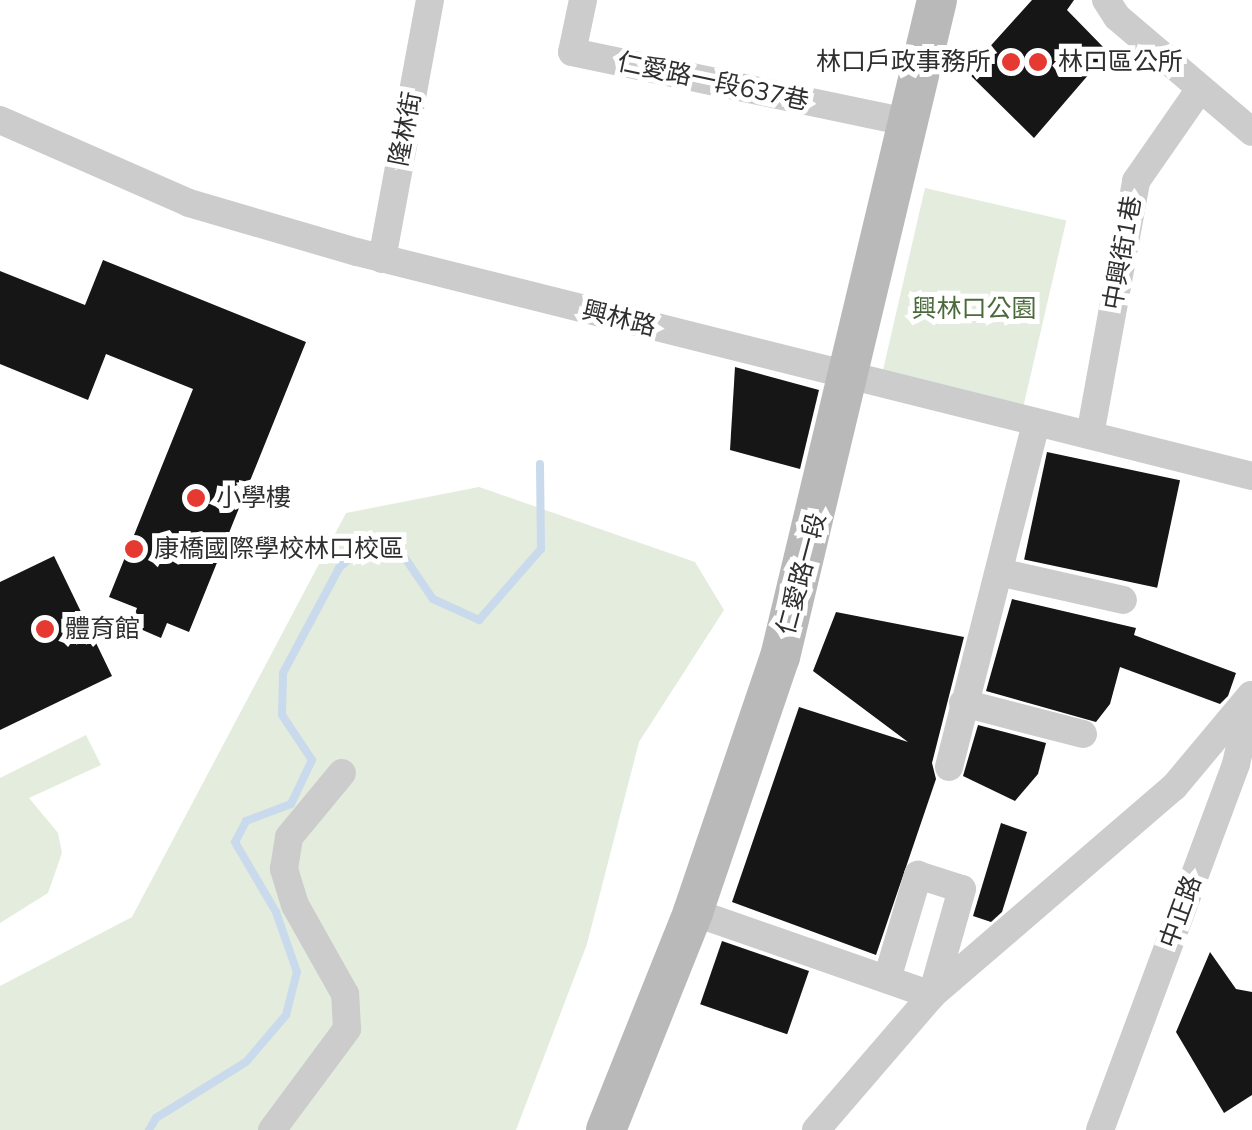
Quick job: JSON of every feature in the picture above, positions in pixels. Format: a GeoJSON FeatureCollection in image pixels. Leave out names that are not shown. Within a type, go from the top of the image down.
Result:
{"type":"FeatureCollection","features":[{"type":"Feature","properties":{"kind":"main road","name":"仁愛路一段"},"geometry":{"type":"LineString","coordinates":[[606,1130],[694,912],[780,657],[850,378],[937,0]]}},
{"type":"Feature","properties":{"kind":"street","name":"隆林街"},"geometry":{"type":"LineString","coordinates":[[382,258],[430,0]]}},
{"type":"Feature","properties":{"kind":"street","name":"仁愛路一段637巷"},"geometry":{"type":"LineString","coordinates":[[582,0],[572,52],[907,122]]}},
{"type":"Feature","properties":{"kind":"street"},"geometry":{"type":"LineString","coordinates":[[1106,0],[1117,17],[1252,132]]}},
{"type":"Feature","properties":{"kind":"street","name":"中興街1巷"},"geometry":{"type":"LineString","coordinates":[[1090,436],[1136,181],[1200,90]]}},
{"type":"Feature","properties":{"kind":"street","name":"興林路"},"geometry":{"type":"LineString","coordinates":[[0,120],[189,202],[382,258],[1252,476]]}},
{"type":"Feature","properties":{"kind":"street"},"geometry":{"type":"LineString","coordinates":[[949,766],[1036,424]]}},
{"type":"Feature","properties":{"kind":"street"},"geometry":{"type":"LineString","coordinates":[[999,572],[1123,600]]}},
{"type":"Feature","properties":{"kind":"street"},"geometry":{"type":"LineString","coordinates":[[816,1130],[932,995],[1174,786],[1252,693]]}},
{"type":"Feature","properties":{"kind":"street","name":"中正路"},"geometry":{"type":"LineString","coordinates":[[1100,1130],[1236,764],[1252,693]]}},
{"type":"Feature","properties":{"kind":"street"},"geometry":{"type":"LineString","coordinates":[[963,703],[1083,734]]}},
{"type":"Feature","properties":{"kind":"street"},"geometry":{"type":"LineString","coordinates":[[272,1130],[346,1029],[345,994],[295,905],[284,869],[290,838],[342,773]]}},
{"type":"Feature","properties":{"kind":"street"},"geometry":{"type":"LineString","coordinates":[[887,979],[918,875],[962,889],[932,995]]}},
{"type":"Feature","properties":{"kind":"street"},"geometry":{"type":"LineString","coordinates":[[694,912],[932,995]]}},
{"type":"Feature","properties":{"kind":"green space","name":"興林口公園"},"geometry":{"type":"Polygon","coordinates":[[[925,188],[1066,221],[1024,405],[882,372],[925,188]]]}},
{"type":"Feature","properties":{"kind":"green space"},"geometry":{"type":"Polygon","coordinates":[[[479,487],[695,562],[724,610],[639,742],[587,944],[516,1130],[0,1130],[0,986],[132,917],[346,513],[479,487]]]}},
{"type":"Feature","properties":{"kind":"green space"},"geometry":{"type":"Polygon","coordinates":[[[86,735],[101,765],[29,798],[58,833],[62,853],[48,893],[0,923],[0,778],[86,735]]]}},
{"type":"Feature","properties":{"kind":"building","name":"林口區公所"},"geometry":{"type":"Polygon","coordinates":[[[1032,0],[1074,0],[1067,10],[1108,52],[1034,138],[967,72],[1032,0]]]}},
{"type":"Feature","properties":{"kind":"building","name":"小學樓"},"geometry":{"type":"Polygon","coordinates":[[[103,260],[306,342],[189,632],[167,623],[161,638],[131,625],[137,608],[109,597],[193,389],[106,354],[88,400],[0,364],[0,271],[85,305],[103,260]]]}},
{"type":"Feature","properties":{"kind":"building"},"geometry":{"type":"Polygon","coordinates":[[[735,367],[819,390],[800,469],[730,450],[735,367]]]}},
{"type":"Feature","properties":{"kind":"building"},"geometry":{"type":"Polygon","coordinates":[[[1047,452],[1180,480],[1157,588],[1024,560],[1047,452]]]}},
{"type":"Feature","properties":{"kind":"building","name":"體育館"},"geometry":{"type":"Polygon","coordinates":[[[54,556],[112,676],[0,730],[0,582],[54,556]]]}},
{"type":"Feature","properties":{"kind":"building"},"geometry":{"type":"Polygon","coordinates":[[[1012,599],[1136,628],[1134,635],[1236,673],[1228,696],[1220,704],[1120,667],[1110,704],[1096,722],[986,691],[1012,599]]]}},
{"type":"Feature","properties":{"kind":"building"},"geometry":{"type":"Polygon","coordinates":[[[836,612],[964,637],[932,763],[936,779],[876,955],[732,902],[799,707],[908,742],[813,671],[836,612]]]}},
{"type":"Feature","properties":{"kind":"building"},"geometry":{"type":"Polygon","coordinates":[[[978,725],[1046,743],[1038,774],[1015,801],[963,776],[978,725]]]}},
{"type":"Feature","properties":{"kind":"building"},"geometry":{"type":"Polygon","coordinates":[[[1001,823],[1027,832],[1002,912],[991,922],[973,916],[1001,823]]]}},
{"type":"Feature","properties":{"kind":"building"},"geometry":{"type":"Polygon","coordinates":[[[722,941],[809,971],[787,1034],[700,1004],[722,941]]]}},
{"type":"Feature","properties":{"kind":"building"},"geometry":{"type":"Polygon","coordinates":[[[1210,952],[1236,989],[1252,992],[1252,1095],[1224,1113],[1176,1032],[1210,952]]]}},
{"type":"Feature","properties":{"kind":"waterway"},"geometry":{"type":"LineString","coordinates":[[149,1130],[156,1118],[246,1062],[286,1015],[297,972],[276,912],[235,842],[246,821],[291,804],[312,760],[282,715],[283,673],[339,568],[371,539],[401,552],[433,599],[479,620],[541,549],[540,464]]}},
{"type":"Feature","properties":{"kind":"place","name":"林口戶政事務所"},"geometry":{"type":"Point","coordinates":[1011,62]}},
{"type":"Feature","properties":{"kind":"place","name":"林口區公所"},"geometry":{"type":"Point","coordinates":[1038,62]}},
{"type":"Feature","properties":{"kind":"place","name":"小學樓"},"geometry":{"type":"Point","coordinates":[196,498]}},
{"type":"Feature","properties":{"kind":"place","name":"康橋國際學校林口校區"},"geometry":{"type":"Point","coordinates":[134,549]}},
{"type":"Feature","properties":{"kind":"place","name":"體育館"},"geometry":{"type":"Point","coordinates":[45,629]}}]}
